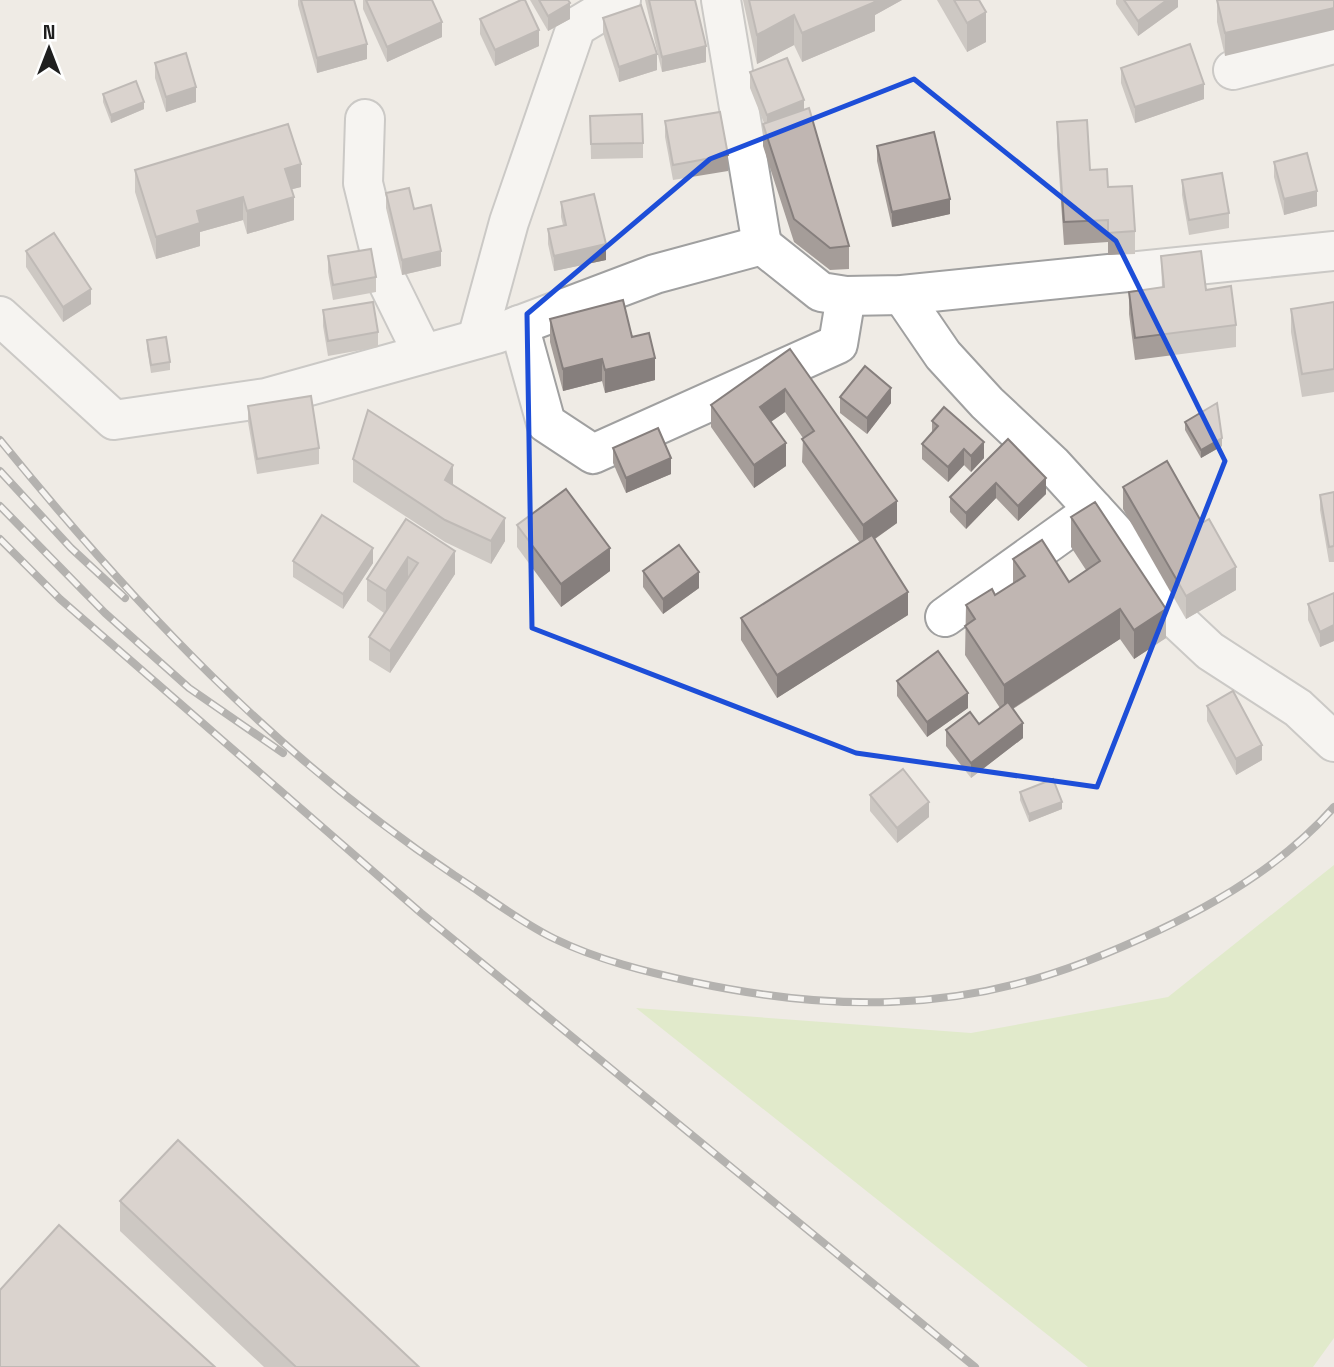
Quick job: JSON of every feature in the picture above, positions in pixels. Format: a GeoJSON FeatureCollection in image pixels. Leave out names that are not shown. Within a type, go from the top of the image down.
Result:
{"type":"FeatureCollection","features":[{"type":"Feature","properties":{"kind":"street"},"geometry":{"type":"LineString","coordinates":[[477,339],[509,222],[576,27],[621,0]]}},
{"type":"Feature","properties":{"kind":"street"},"geometry":{"type":"LineString","coordinates":[[721,0],[762,245],[821,292],[846,296],[902,295],[1334,251]]}},
{"type":"Feature","properties":{"kind":"street"},"geometry":{"type":"LineString","coordinates":[[1233,70],[1334,44]]}},
{"type":"Feature","properties":{"kind":"street"},"geometry":{"type":"LineString","coordinates":[[365,119],[363,183],[387,281],[423,354]]}},
{"type":"Feature","properties":{"kind":"street"},"geometry":{"type":"LineString","coordinates":[[0,316],[114,420],[266,398],[477,339],[655,274],[762,245]]}},
{"type":"Feature","properties":{"kind":"street"},"geometry":{"type":"LineString","coordinates":[[902,295],[943,355],[1116,534],[1178,621],[1210,651],[1298,708],[1334,742]]}},
{"type":"Feature","properties":{"kind":"street"},"geometry":{"type":"LineString","coordinates":[[519,325],[546,423],[593,454],[838,344],[846,296]]}},
{"type":"Feature","properties":{"kind":"street"},"geometry":{"type":"LineString","coordinates":[[945,617],[1094,510]]}},
{"type":"Feature","properties":{"kind":"highlighted area"},"geometry":{"type":"Polygon","coordinates":[[[914,79],[1116,241],[1225,461],[1097,787],[856,753],[532,628],[527,314],[710,159],[914,79]]]}},
{"type":"Feature","properties":{"kind":"green space"},"geometry":{"type":"Polygon","coordinates":[[[1334,865],[1334,1338],[1313,1367],[1088,1367],[636,1008],[971,1033],[1168,997],[1334,865]]]}},
{"type":"Feature","properties":{"kind":"building"},"geometry":{"type":"Polygon","coordinates":[[[301,0],[354,0],[367,44],[317,58],[301,0]]]}},
{"type":"Feature","properties":{"kind":"building"},"geometry":{"type":"Polygon","coordinates":[[[366,0],[432,0],[442,22],[387,47],[366,0]]]}},
{"type":"Feature","properties":{"kind":"building"},"geometry":{"type":"Polygon","coordinates":[[[525,0],[539,30],[495,50],[480,19],[525,0]]]}},
{"type":"Feature","properties":{"kind":"building"},"geometry":{"type":"Polygon","coordinates":[[[539,0],[568,0],[570,3],[548,16],[539,0]]]}},
{"type":"Feature","properties":{"kind":"building"},"geometry":{"type":"Polygon","coordinates":[[[649,0],[695,0],[706,46],[662,57],[649,0]]]}},
{"type":"Feature","properties":{"kind":"building"},"geometry":{"type":"Polygon","coordinates":[[[749,0],[875,2],[802,33],[794,15],[757,35],[749,0]]]}},
{"type":"Feature","properties":{"kind":"building"},"geometry":{"type":"Polygon","coordinates":[[[954,0],[979,0],[986,12],[967,23],[954,0]]]}},
{"type":"Feature","properties":{"kind":"building"},"geometry":{"type":"Polygon","coordinates":[[[1124,0],[1167,0],[1138,21],[1124,0]]]}},
{"type":"Feature","properties":{"kind":"building"},"geometry":{"type":"Polygon","coordinates":[[[1217,0],[1334,0],[1334,8],[1225,33],[1217,0]]]}},
{"type":"Feature","properties":{"kind":"building"},"geometry":{"type":"Polygon","coordinates":[[[641,5],[657,54],[619,67],[603,18],[641,5]]]}},
{"type":"Feature","properties":{"kind":"building"},"geometry":{"type":"Polygon","coordinates":[[[1190,44],[1204,84],[1135,107],[1121,68],[1190,44]]]}},
{"type":"Feature","properties":{"kind":"building"},"geometry":{"type":"Polygon","coordinates":[[[186,53],[196,87],[166,97],[155,63],[186,53]]]}},
{"type":"Feature","properties":{"kind":"building"},"geometry":{"type":"Polygon","coordinates":[[[787,58],[804,100],[767,115],[750,72],[787,58]]]}},
{"type":"Feature","properties":{"kind":"building"},"geometry":{"type":"Polygon","coordinates":[[[136,81],[144,102],[111,115],[103,94],[136,81]]]}},
{"type":"Feature","properties":{"kind":"building"},"geometry":{"type":"Polygon","coordinates":[[[809,108],[849,246],[830,248],[794,219],[763,124],[809,108]]]}},
{"type":"Feature","properties":{"kind":"building"},"geometry":{"type":"Polygon","coordinates":[[[720,112],[728,155],[673,165],[665,121],[720,112]]]}},
{"type":"Feature","properties":{"kind":"building"},"geometry":{"type":"Polygon","coordinates":[[[642,114],[643,143],[591,144],[590,116],[642,114]]]}},
{"type":"Feature","properties":{"kind":"building"},"geometry":{"type":"Polygon","coordinates":[[[1087,120],[1090,170],[1107,169],[1108,187],[1132,186],[1135,231],[1108,233],[1108,220],[1064,222],[1057,122],[1087,120]]]}},
{"type":"Feature","properties":{"kind":"building"},"geometry":{"type":"Polygon","coordinates":[[[288,124],[301,164],[285,169],[294,197],[247,211],[243,197],[197,211],[200,223],[156,237],[135,170],[288,124]]]}},
{"type":"Feature","properties":{"kind":"building"},"geometry":{"type":"Polygon","coordinates":[[[934,132],[950,199],[892,212],[877,146],[934,132]]]}},
{"type":"Feature","properties":{"kind":"building"},"geometry":{"type":"Polygon","coordinates":[[[1307,153],[1317,191],[1284,199],[1274,162],[1307,153]]]}},
{"type":"Feature","properties":{"kind":"building"},"geometry":{"type":"Polygon","coordinates":[[[1222,173],[1229,213],[1189,220],[1182,180],[1222,173]]]}},
{"type":"Feature","properties":{"kind":"building"},"geometry":{"type":"Polygon","coordinates":[[[409,188],[414,209],[431,205],[441,251],[402,260],[386,193],[409,188]]]}},
{"type":"Feature","properties":{"kind":"building"},"geometry":{"type":"Polygon","coordinates":[[[594,194],[606,244],[554,256],[548,229],[566,225],[561,202],[594,194]]]}},
{"type":"Feature","properties":{"kind":"building"},"geometry":{"type":"Polygon","coordinates":[[[54,233],[91,289],[63,307],[26,251],[54,233]]]}},
{"type":"Feature","properties":{"kind":"building"},"geometry":{"type":"Polygon","coordinates":[[[371,249],[376,277],[333,285],[328,256],[371,249]]]}},
{"type":"Feature","properties":{"kind":"building"},"geometry":{"type":"Polygon","coordinates":[[[1201,251],[1206,290],[1231,286],[1236,325],[1135,338],[1129,292],[1164,287],[1161,256],[1201,251]]]}},
{"type":"Feature","properties":{"kind":"building"},"geometry":{"type":"Polygon","coordinates":[[[623,300],[632,337],[649,333],[655,358],[605,370],[602,359],[563,369],[550,319],[623,300]]]}},
{"type":"Feature","properties":{"kind":"building"},"geometry":{"type":"Polygon","coordinates":[[[373,302],[378,332],[328,341],[323,310],[373,302]]]}},
{"type":"Feature","properties":{"kind":"building"},"geometry":{"type":"Polygon","coordinates":[[[1334,302],[1334,369],[1302,374],[1291,309],[1334,302]]]}},
{"type":"Feature","properties":{"kind":"building"},"geometry":{"type":"Polygon","coordinates":[[[166,337],[170,362],[151,365],[147,340],[166,337]]]}},
{"type":"Feature","properties":{"kind":"building"},"geometry":{"type":"Polygon","coordinates":[[[790,349],[897,501],[863,525],[802,439],[814,431],[785,389],[760,407],[786,443],[754,465],[711,405],[790,349]]]}},
{"type":"Feature","properties":{"kind":"building"},"geometry":{"type":"Polygon","coordinates":[[[865,366],[891,388],[867,418],[840,397],[865,366]]]}},
{"type":"Feature","properties":{"kind":"building"},"geometry":{"type":"Polygon","coordinates":[[[311,396],[319,448],[257,459],[248,406],[311,396]]]}},
{"type":"Feature","properties":{"kind":"building"},"geometry":{"type":"Polygon","coordinates":[[[1217,403],[1222,438],[1201,450],[1185,422],[1217,403]]]}},
{"type":"Feature","properties":{"kind":"building"},"geometry":{"type":"Polygon","coordinates":[[[944,407],[984,442],[971,456],[964,449],[948,467],[922,444],[938,426],[932,421],[944,407]]]}},
{"type":"Feature","properties":{"kind":"building"},"geometry":{"type":"Polygon","coordinates":[[[368,410],[453,465],[445,480],[505,518],[491,541],[445,520],[353,459],[368,410]]]}},
{"type":"Feature","properties":{"kind":"building"},"geometry":{"type":"Polygon","coordinates":[[[658,428],[671,458],[626,478],[613,448],[658,428]]]}},
{"type":"Feature","properties":{"kind":"building"},"geometry":{"type":"Polygon","coordinates":[[[1008,439],[1046,478],[1018,506],[996,483],[966,513],[950,497],[1008,439]]]}},
{"type":"Feature","properties":{"kind":"building"},"geometry":{"type":"Polygon","coordinates":[[[1167,461],[1202,523],[1209,519],[1236,567],[1186,596],[1123,487],[1167,461]]]}},
{"type":"Feature","properties":{"kind":"building"},"geometry":{"type":"Polygon","coordinates":[[[566,489],[610,548],[561,584],[517,525],[566,489]]]}},
{"type":"Feature","properties":{"kind":"building"},"geometry":{"type":"Polygon","coordinates":[[[1334,492],[1334,546],[1329,547],[1320,495],[1334,492]]]}},
{"type":"Feature","properties":{"kind":"building"},"geometry":{"type":"Polygon","coordinates":[[[1095,502],[1166,609],[1134,630],[1120,609],[1004,685],[965,626],[975,619],[966,605],[992,589],[995,595],[1025,576],[1013,559],[1042,540],[1069,582],[1100,561],[1071,517],[1095,502]]]}},
{"type":"Feature","properties":{"kind":"building"},"geometry":{"type":"Polygon","coordinates":[[[322,515],[373,548],[343,594],[293,561],[322,515]]]}},
{"type":"Feature","properties":{"kind":"building"},"geometry":{"type":"Polygon","coordinates":[[[406,519],[455,551],[390,651],[369,637],[418,563],[408,557],[386,591],[367,579],[406,519]]]}},
{"type":"Feature","properties":{"kind":"building"},"geometry":{"type":"Polygon","coordinates":[[[872,535],[908,592],[777,675],[741,618],[872,535]]]}},
{"type":"Feature","properties":{"kind":"building"},"geometry":{"type":"Polygon","coordinates":[[[679,545],[699,572],[663,599],[643,571],[679,545]]]}},
{"type":"Feature","properties":{"kind":"building"},"geometry":{"type":"Polygon","coordinates":[[[1334,593],[1334,625],[1320,632],[1308,604],[1334,593]]]}},
{"type":"Feature","properties":{"kind":"building"},"geometry":{"type":"Polygon","coordinates":[[[938,651],[968,693],[927,722],[897,681],[938,651]]]}},
{"type":"Feature","properties":{"kind":"building"},"geometry":{"type":"Polygon","coordinates":[[[1233,691],[1262,745],[1236,759],[1207,706],[1233,691]]]}},
{"type":"Feature","properties":{"kind":"building"},"geometry":{"type":"Polygon","coordinates":[[[1008,702],[1023,723],[971,763],[946,730],[970,712],[979,724],[1008,702]]]}},
{"type":"Feature","properties":{"kind":"building"},"geometry":{"type":"Polygon","coordinates":[[[903,769],[929,802],[897,828],[870,795],[903,769]]]}},
{"type":"Feature","properties":{"kind":"building"},"geometry":{"type":"Polygon","coordinates":[[[1053,779],[1062,802],[1029,814],[1020,792],[1053,779]]]}},
{"type":"Feature","properties":{"kind":"building"},"geometry":{"type":"Polygon","coordinates":[[[178,1140],[419,1367],[296,1367],[120,1201],[178,1140]]]}},
{"type":"Feature","properties":{"kind":"building"},"geometry":{"type":"Polygon","coordinates":[[[59,1225],[215,1367],[0,1367],[0,1290],[59,1225]]]}},
{"type":"Feature","properties":{"kind":"railway"},"geometry":{"type":"LineString","coordinates":[[0,440],[102,561],[156,619],[267,729],[327,780],[389,829],[529,925],[571,946],[640,970],[743,992],[842,1002],[890,1002],[987,991],[1036,979],[1085,962],[1186,917],[1251,879],[1281,857],[1334,807]]}},
{"type":"Feature","properties":{"kind":"railway"},"geometry":{"type":"LineString","coordinates":[[0,471],[71,548],[125,598]]}},
{"type":"Feature","properties":{"kind":"railway"},"geometry":{"type":"LineString","coordinates":[[0,506],[105,613],[189,688],[283,753]]}},
{"type":"Feature","properties":{"kind":"railway"},"geometry":{"type":"LineString","coordinates":[[0,539],[60,599],[421,913],[975,1367]]}}]}
